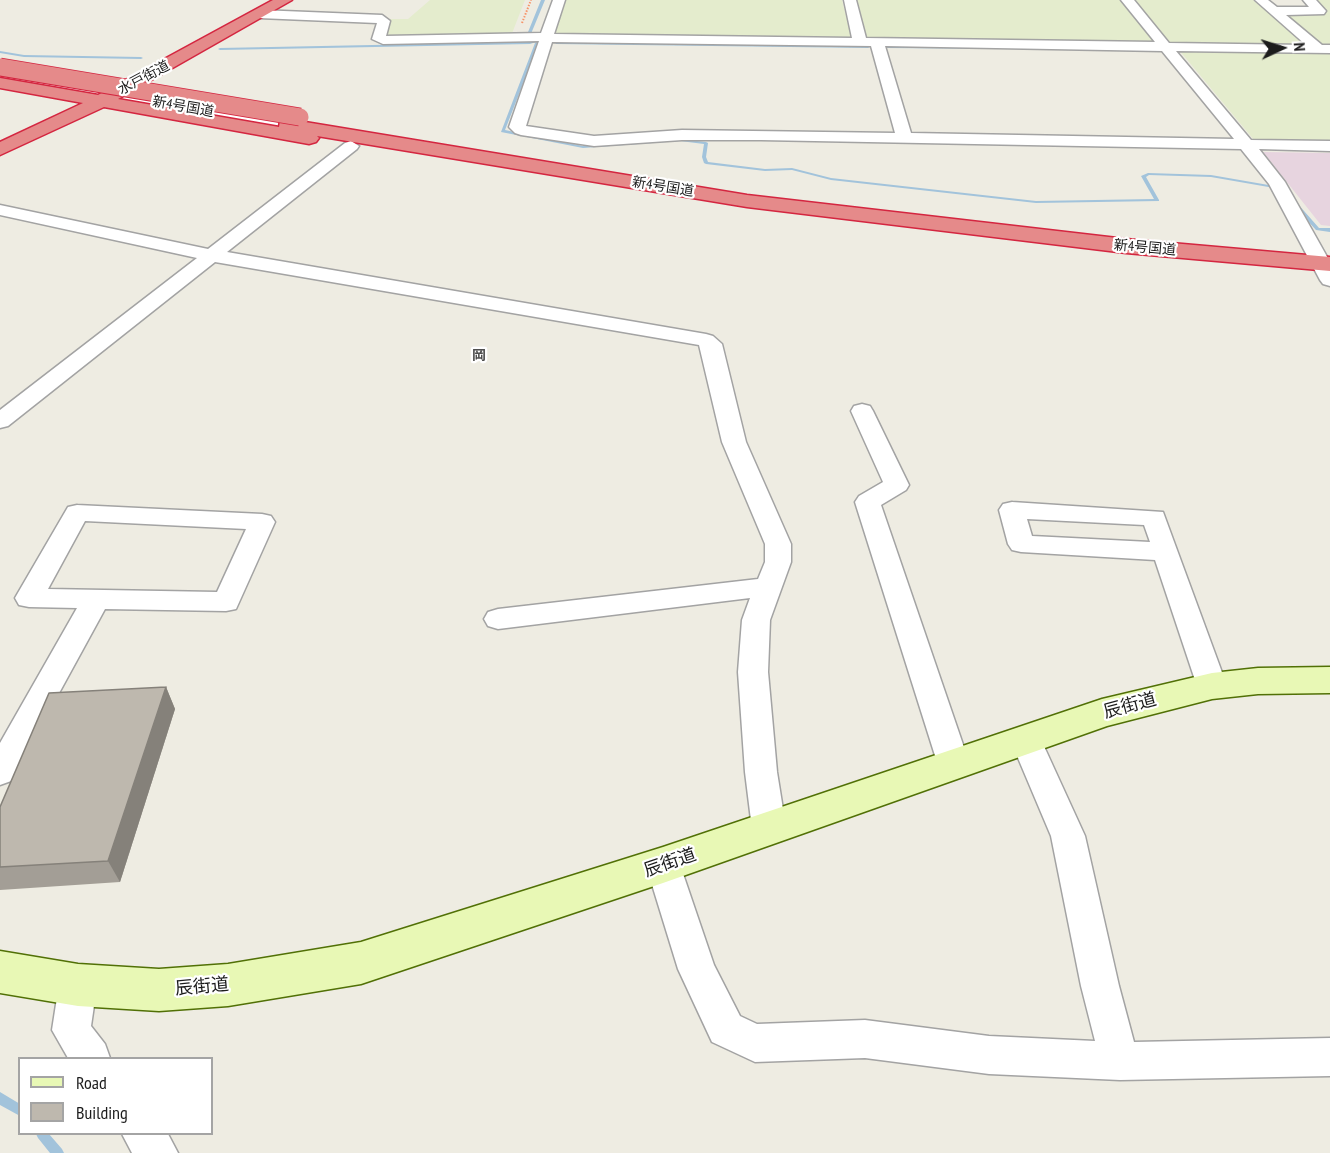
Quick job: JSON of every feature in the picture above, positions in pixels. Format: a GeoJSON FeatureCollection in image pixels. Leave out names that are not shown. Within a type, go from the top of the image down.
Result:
{"type":"FeatureCollection","features":[{"type":"Feature","properties":{"kind":"highway","name":"水戸街道"},"geometry":{"type":"LineString","coordinates":[[127,81],[271,0]]}},
{"type":"Feature","properties":{"kind":"highway","name":"水戸街道"},"geometry":{"type":"LineString","coordinates":[[0,138],[92,99],[284,0]]}},
{"type":"Feature","properties":{"kind":"highway"},"geometry":{"type":"LineString","coordinates":[[0,59],[750,194]]}},
{"type":"Feature","properties":{"kind":"highway","name":"新4号国道"},"geometry":{"type":"LineString","coordinates":[[0,67],[293,121]]}},
{"type":"Feature","properties":{"kind":"highway","name":"新4号国道"},"geometry":{"type":"LineString","coordinates":[[0,76],[1012,234],[1325,260]]}},
{"type":"Feature","properties":{"kind":"highway"},"geometry":{"type":"LineString","coordinates":[[0,82],[500,171],[652,193],[750,194]]}},
{"type":"Feature","properties":{"kind":"highway","name":"水戸街道"},"geometry":{"type":"LineString","coordinates":[[0,149],[41,132],[92,99]]}},
{"type":"Feature","properties":{"kind":"main road"},"geometry":{"type":"LineString","coordinates":[[0,154],[41,132]]}},
{"type":"Feature","properties":{"kind":"main road","name":"辰街道"},"geometry":{"type":"LineString","coordinates":[[0,972],[78,985],[159,990],[228,986],[361,963],[663,865],[1102,713],[1212,686],[1258,681],[1330,680]]}},
{"type":"Feature","properties":{"kind":"street"},"geometry":{"type":"LineString","coordinates":[[559,0],[517,127],[521,130],[594,141],[682,135],[761,135],[1330,146]]}},
{"type":"Feature","properties":{"kind":"street"},"geometry":{"type":"LineString","coordinates":[[850,0],[860,42]]}},
{"type":"Feature","properties":{"kind":"street"},"geometry":{"type":"LineString","coordinates":[[1127,0],[1277,183],[1325,260]]}},
{"type":"Feature","properties":{"kind":"street"},"geometry":{"type":"LineString","coordinates":[[1261,0],[1325,49]]}},
{"type":"Feature","properties":{"kind":"street"},"geometry":{"type":"LineString","coordinates":[[1273,11],[1320,11],[1309,0]]}},
{"type":"Feature","properties":{"kind":"street"},"geometry":{"type":"LineString","coordinates":[[259,14],[382,19],[384,21],[379,39],[383,40],[516,37],[1325,49]]}},
{"type":"Feature","properties":{"kind":"street"},"geometry":{"type":"LineString","coordinates":[[877,43],[905,139]]}},
{"type":"Feature","properties":{"kind":"street"},"geometry":{"type":"LineString","coordinates":[[0,421],[351,146]]}},
{"type":"Feature","properties":{"kind":"street"},"geometry":{"type":"LineString","coordinates":[[0,210],[210,255],[706,340],[711,344],[734,442],[778,544],[778,562],[756,620],[753,672],[761,772],[769,828]]}},
{"type":"Feature","properties":{"kind":"street"},"geometry":{"type":"LineString","coordinates":[[862,411],[897,485],[868,502],[954,765]]}},
{"type":"Feature","properties":{"kind":"street"},"geometry":{"type":"LineString","coordinates":[[1166,552],[1021,544],[1012,510],[1154,518],[1166,552],[1212,686]]}},
{"type":"Feature","properties":{"kind":"street"},"geometry":{"type":"LineString","coordinates":[[77,513],[262,522],[226,602],[97,598],[29,598],[77,513]]}},
{"type":"Feature","properties":{"kind":"street"},"geometry":{"type":"LineString","coordinates":[[498,619],[768,587]]}},
{"type":"Feature","properties":{"kind":"street"},"geometry":{"type":"LineString","coordinates":[[0,772],[97,598]]}},
{"type":"Feature","properties":{"kind":"street"},"geometry":{"type":"LineString","coordinates":[[1026,739],[1068,836],[1100,986],[1120,1061]]}},
{"type":"Feature","properties":{"kind":"street"},"geometry":{"type":"LineString","coordinates":[[663,865],[697,969],[726,1029],[755,1043],[865,1039],[989,1055],[1120,1061],[1330,1057]]}},
{"type":"Feature","properties":{"kind":"street"},"geometry":{"type":"LineString","coordinates":[[78,985],[72,1030],[90,1057]]}},
{"type":"Feature","properties":{"kind":"street"},"geometry":{"type":"LineString","coordinates":[[144,1135],[157,1153]]}},
{"type":"Feature","properties":{"kind":"shaded area"},"geometry":{"type":"Polygon","coordinates":[[[1263,152],[1330,153],[1330,226],[1321,225],[1263,152]]]}},
{"type":"Feature","properties":{"kind":"green space"},"geometry":{"type":"Polygon","coordinates":[[[430,0],[525,0],[511,36],[381,39],[388,19],[408,19],[430,0]]]}},
{"type":"Feature","properties":{"kind":"green space"},"geometry":{"type":"Polygon","coordinates":[[[565,0],[842,0],[852,40],[553,36],[565,0]]]}},
{"type":"Feature","properties":{"kind":"green space"},"geometry":{"type":"Polygon","coordinates":[[[855,0],[1122,0],[1157,44],[864,40],[855,0]]]}},
{"type":"Feature","properties":{"kind":"green space"},"geometry":{"type":"Polygon","coordinates":[[[1134,0],[1253,0],[1310,46],[1170,44],[1134,0]]]}},
{"type":"Feature","properties":{"kind":"green space"},"geometry":{"type":"Polygon","coordinates":[[[1312,0],[1330,0],[1330,47],[1320,47],[1280,12],[1322,12],[1312,0]]]}},
{"type":"Feature","properties":{"kind":"green space"},"geometry":{"type":"Polygon","coordinates":[[[1179,50],[1330,54],[1330,141],[1254,140],[1179,50]]]}},
{"type":"Feature","properties":{"kind":"pier"},"geometry":{"type":"Polygon","coordinates":[[[0,63],[306,114],[281,128],[0,80],[0,63]]]}},
{"type":"Feature","properties":{"kind":"building"},"geometry":{"type":"Polygon","coordinates":[[[166,687],[108,861],[0,867],[0,807],[49,693],[166,687]]]}},
{"type":"Feature","properties":{"kind":"waterway"},"geometry":{"type":"LineString","coordinates":[[526,42],[543,0]]}},
{"type":"Feature","properties":{"kind":"waterway"},"geometry":{"type":"LineString","coordinates":[[525,43],[540,40]]}},
{"type":"Feature","properties":{"kind":"waterway"},"geometry":{"type":"LineString","coordinates":[[220,49],[530,43]]}},
{"type":"Feature","properties":{"kind":"waterway"},"geometry":{"type":"LineString","coordinates":[[537,43],[503,131],[583,147],[680,140],[706,143],[704,157],[706,163],[765,170],[792,169],[831,179],[1036,202],[1157,200],[1143,176],[1148,174],[1211,176],[1280,188]]}},
{"type":"Feature","properties":{"kind":"waterway"},"geometry":{"type":"LineString","coordinates":[[556,43],[868,47]]}},
{"type":"Feature","properties":{"kind":"waterway"},"geometry":{"type":"LineString","coordinates":[[888,47],[1014,48]]}},
{"type":"Feature","properties":{"kind":"waterway"},"geometry":{"type":"LineString","coordinates":[[0,52],[24,56],[141,58]]}},
{"type":"Feature","properties":{"kind":"waterway"},"geometry":{"type":"LineString","coordinates":[[1295,204],[1318,229],[1330,230]]}},
{"type":"Feature","properties":{"kind":"waterway"},"geometry":{"type":"LineString","coordinates":[[0,1098],[18,1110]]}},
{"type":"Feature","properties":{"kind":"waterway"},"geometry":{"type":"LineString","coordinates":[[43,1135],[58,1153]]}},
{"type":"Feature","properties":{"kind":"district","name":"岡"},"geometry":{"type":"Point","coordinates":[479,356]}}]}
